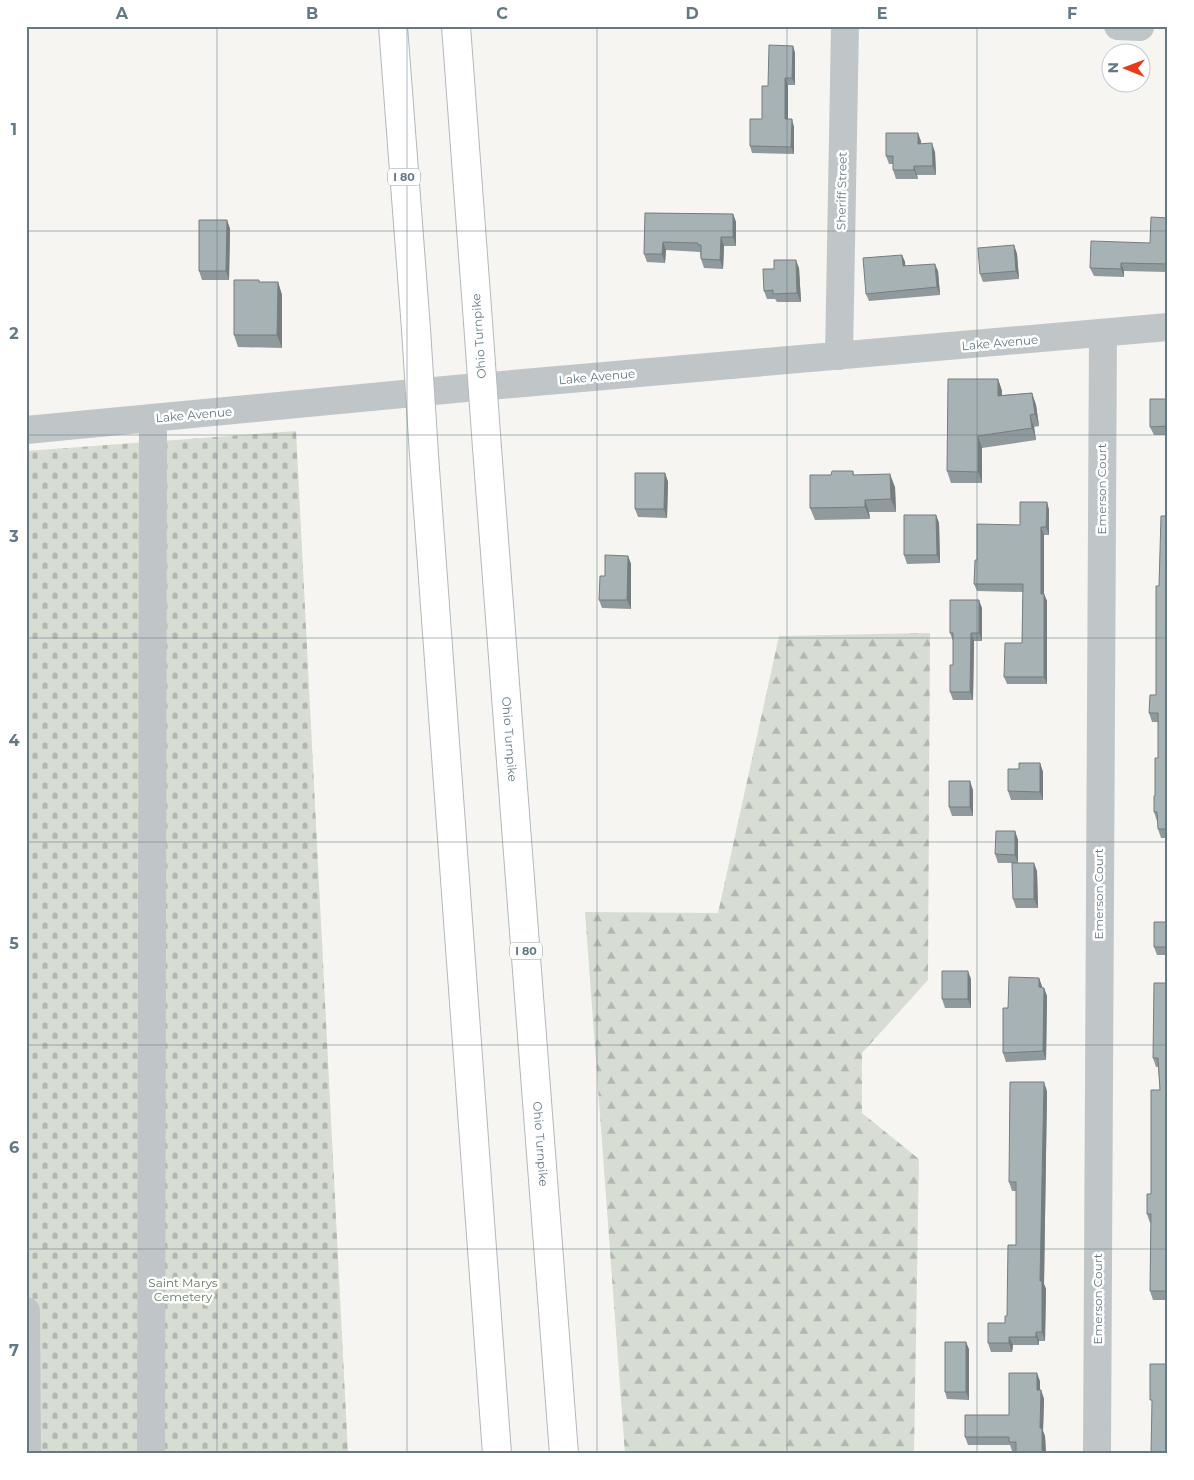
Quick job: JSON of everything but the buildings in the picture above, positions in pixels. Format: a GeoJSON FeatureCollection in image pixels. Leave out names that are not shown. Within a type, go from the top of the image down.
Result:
{"type":"FeatureCollection","features":[{"type":"Feature","properties":{"kind":"highway","name":"I 80"},"geometry":{"type":"LineString","coordinates":[[393,26],[496,1454]]}},
{"type":"Feature","properties":{"kind":"highway","name":"Ohio Turnpike"},"geometry":{"type":"LineString","coordinates":[[456,26],[564,1454]]}},
{"type":"Feature","properties":{"kind":"street","name":"Sheriff Street"},"geometry":{"type":"LineString","coordinates":[[839,356],[845,26]]}},
{"type":"Feature","properties":{"kind":"street"},"geometry":{"type":"LineString","coordinates":[[1118,26],[1140,27]]}},
{"type":"Feature","properties":{"kind":"street","name":"Lake Avenue"},"geometry":{"type":"LineString","coordinates":[[26,430],[455,389],[1168,327]]}},
{"type":"Feature","properties":{"kind":"street","name":"Emerson Court"},"geometry":{"type":"LineString","coordinates":[[1097,1454],[1103,334]]}},
{"type":"Feature","properties":{"kind":"street"},"geometry":{"type":"LineString","coordinates":[[151,1454],[153,418]]}},
{"type":"Feature","properties":{"kind":"street"},"geometry":{"type":"LineString","coordinates":[[26,1310],[27,1454]]}},
{"type":"Feature","properties":{"kind":"green space","name":"Saint Marys Cemetery"},"geometry":{"type":"Polygon","coordinates":[[[296,431],[348,1454],[26,1454],[26,451],[296,431]]]}},
{"type":"Feature","properties":{"kind":"green space"},"geometry":{"type":"Polygon","coordinates":[[[930,633],[928,980],[862,1053],[862,1113],[919,1159],[914,1454],[625,1454],[585,912],[718,913],[779,636],[930,633]]]}}]}
